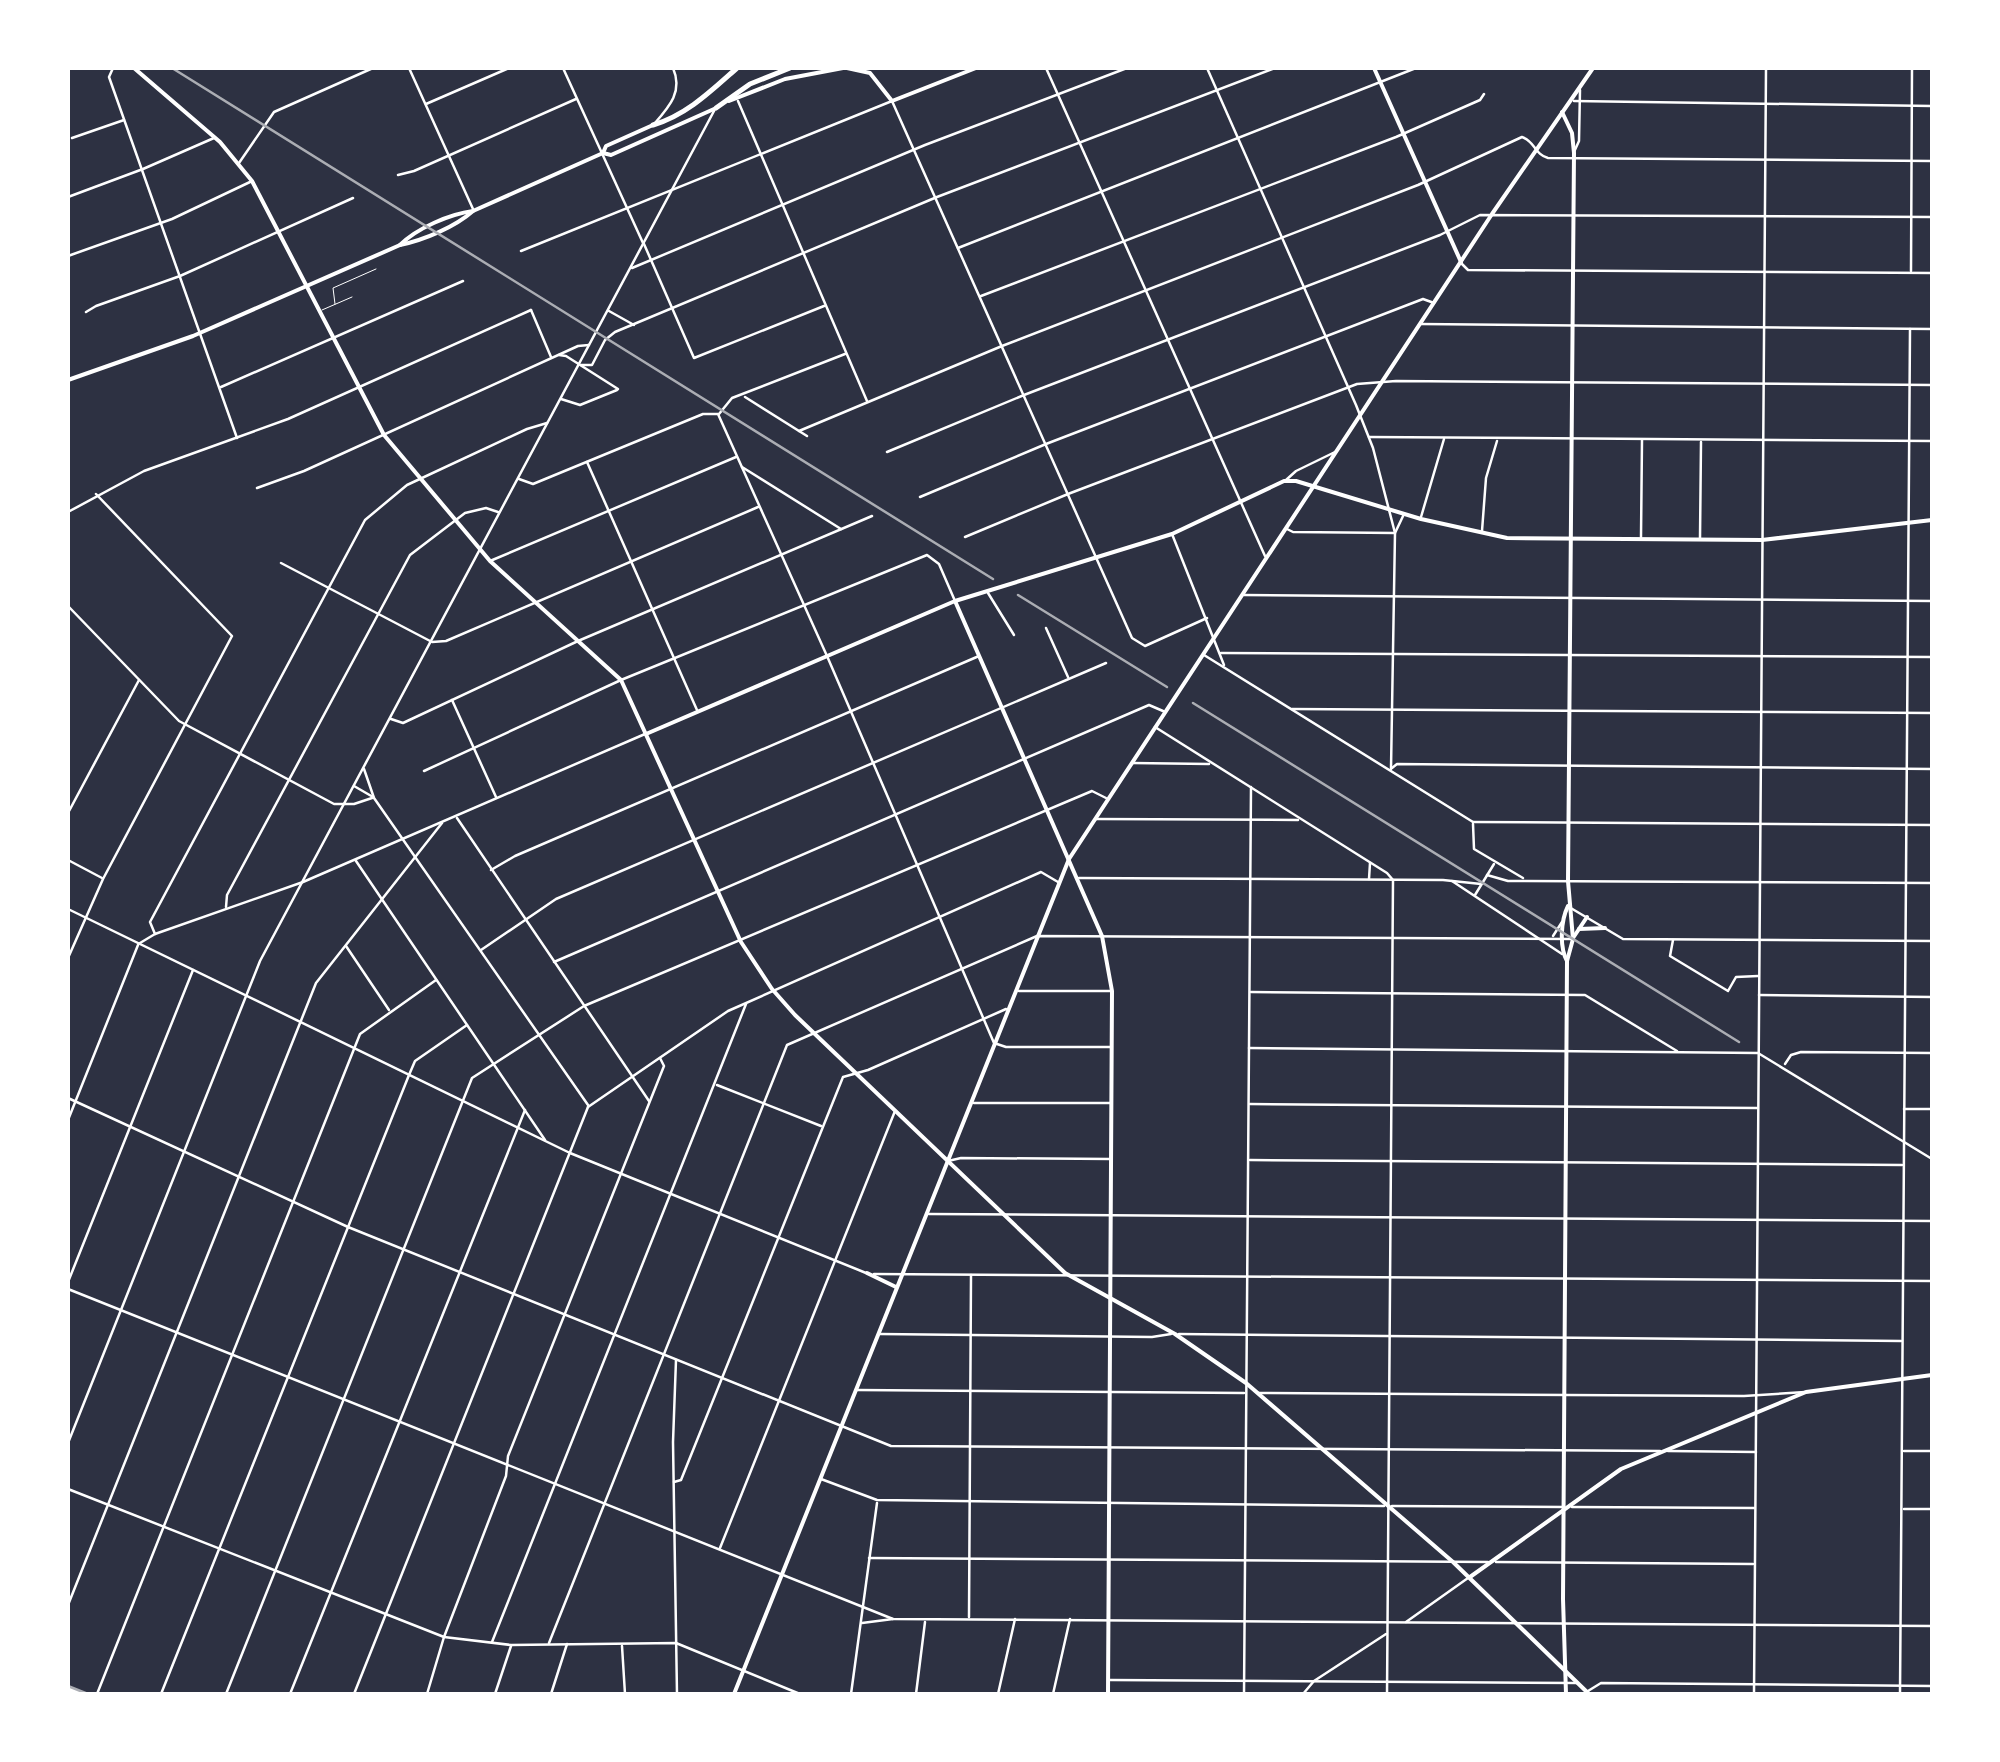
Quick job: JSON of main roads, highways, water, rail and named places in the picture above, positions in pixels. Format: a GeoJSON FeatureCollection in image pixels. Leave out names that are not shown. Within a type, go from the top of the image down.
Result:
{"type":"FeatureCollection","features":[{"type":"Feature","properties":{"kind":"highway"},"geometry":{"type":"LineString","coordinates":[[653,124],[667,121],[694,104],[737,68]]}},
{"type":"Feature","properties":{"kind":"highway"},"geometry":{"type":"LineString","coordinates":[[716,108],[750,84],[790,68]]}},
{"type":"Feature","properties":{"kind":"main road"},"geometry":{"type":"LineString","coordinates":[[134,68],[215,137],[252,181],[384,435],[419,479],[490,561],[621,680],[741,942],[772,989],[854,1074],[1065,1274],[1175,1334],[1258,1393],[1454,1562],[1588,1694]]}},
{"type":"Feature","properties":{"kind":"main road"},"geometry":{"type":"LineString","coordinates":[[602,153],[611,155],[785,79],[845,68],[870,74],[892,100],[976,68]]}},
{"type":"Feature","properties":{"kind":"main road"},"geometry":{"type":"LineString","coordinates":[[1374,68],[1461,262]]}},
{"type":"Feature","properties":{"kind":"main road"},"geometry":{"type":"LineString","coordinates":[[734,1694],[1069,859],[1492,214],[1593,68]]}},
{"type":"Feature","properties":{"kind":"main road"},"geometry":{"type":"LineString","coordinates":[[1562,112],[1572,133],[1574,156],[1568,822],[1572,939]]}},
{"type":"Feature","properties":{"kind":"main road"},"geometry":{"type":"LineString","coordinates":[[68,380],[200,334],[449,226],[474,210],[602,153],[606,146],[653,124]]}},
{"type":"Feature","properties":{"kind":"main road"},"geometry":{"type":"LineString","coordinates":[[646,734],[955,601],[1172,534],[1284,481],[1314,486],[1420,519],[1507,538],[1762,540],[1932,520]]}},
{"type":"Feature","properties":{"kind":"main road"},"geometry":{"type":"LineString","coordinates":[[955,601],[1102,936],[1112,992],[1108,1694]]}},
{"type":"Feature","properties":{"kind":"main road"},"geometry":{"type":"LineString","coordinates":[[1566,1694],[1563,1562],[1567,995],[1563,921],[1568,906]]}},
{"type":"Feature","properties":{"kind":"main road"},"geometry":{"type":"LineString","coordinates":[[1565,958],[1587,917]]}},
{"type":"Feature","properties":{"kind":"main road"},"geometry":{"type":"LineString","coordinates":[[1579,930],[1604,928]]}},
{"type":"Feature","properties":{"kind":"main road"},"geometry":{"type":"LineString","coordinates":[[867,1273],[896,1287]]}},
{"type":"Feature","properties":{"kind":"main road"},"geometry":{"type":"LineString","coordinates":[[1470,1577],[1621,1469],[1662,1451],[1701,1441],[1756,1411],[1806,1392],[1932,1375]]}},
{"type":"Feature","properties":{"kind":"main road"},"geometry":{"type":"LineString","coordinates":[[68,1688],[82,1694]]}},
{"type":"Feature","properties":{"kind":"railway"},"geometry":{"type":"LineString","coordinates":[[172,68],[993,579]]}},
{"type":"Feature","properties":{"kind":"railway"},"geometry":{"type":"LineString","coordinates":[[1018,595],[1167,687]]}},
{"type":"Feature","properties":{"kind":"railway"},"geometry":{"type":"LineString","coordinates":[[1193,703],[1739,1042]]}},
{"type":"Feature","properties":{"kind":"railway"},"geometry":{"type":"LineString","coordinates":[[68,1686],[88,1694]]}}]}
